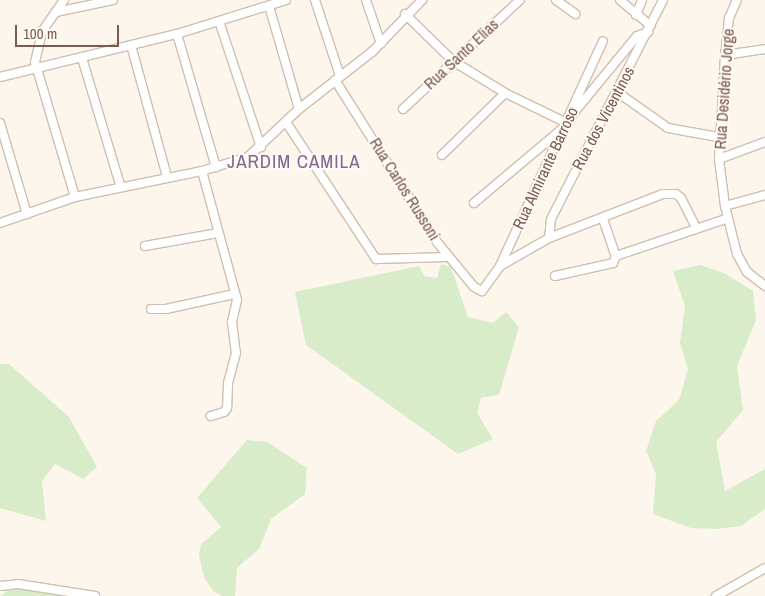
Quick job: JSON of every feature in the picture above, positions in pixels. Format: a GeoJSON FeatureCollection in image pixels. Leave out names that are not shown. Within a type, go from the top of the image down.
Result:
{"type":"FeatureCollection","features":[{"type":"Feature","properties":{"kind":"street"},"geometry":{"type":"LineString","coordinates":[[64,0],[42,32],[36,49],[36,69],[75,197]]}},
{"type":"Feature","properties":{"kind":"street"},"geometry":{"type":"LineString","coordinates":[[56,12],[113,0]]}},
{"type":"Feature","properties":{"kind":"street"},"geometry":{"type":"LineString","coordinates":[[0,77],[177,34],[286,0]]}},
{"type":"Feature","properties":{"kind":"street","name":"Rua Carlos Russoni"},"geometry":{"type":"LineString","coordinates":[[315,0],[337,78],[448,257],[474,287],[482,292]]}},
{"type":"Feature","properties":{"kind":"street"},"geometry":{"type":"LineString","coordinates":[[366,0],[381,44]]}},
{"type":"Feature","properties":{"kind":"street"},"geometry":{"type":"LineString","coordinates":[[0,223],[75,197],[120,185],[202,171],[248,157],[261,147],[299,109],[381,44],[405,14],[422,0]]}},
{"type":"Feature","properties":{"kind":"street","name":"Rua Santo Elias"},"geometry":{"type":"LineString","coordinates":[[403,109],[520,0]]}},
{"type":"Feature","properties":{"kind":"street"},"geometry":{"type":"LineString","coordinates":[[556,0],[575,14]]}},
{"type":"Feature","properties":{"kind":"street"},"geometry":{"type":"LineString","coordinates":[[474,203],[567,123],[637,36],[649,29],[620,0]]}},
{"type":"Feature","properties":{"kind":"street"},"geometry":{"type":"LineString","coordinates":[[636,15],[642,0]]}},
{"type":"Feature","properties":{"kind":"street","name":"Rua dos Vicentinos"},"geometry":{"type":"LineString","coordinates":[[549,238],[551,219],[663,0]]}},
{"type":"Feature","properties":{"kind":"street","name":"Rua Desidério Jorge"},"geometry":{"type":"LineString","coordinates":[[737,0],[729,18],[718,137],[719,159],[725,206],[742,265],[765,286]]}},
{"type":"Feature","properties":{"kind":"street"},"geometry":{"type":"LineString","coordinates":[[268,6],[299,109]]}},
{"type":"Feature","properties":{"kind":"street"},"geometry":{"type":"LineString","coordinates":[[405,14],[453,61],[505,92],[567,123]]}},
{"type":"Feature","properties":{"kind":"street"},"geometry":{"type":"LineString","coordinates":[[219,21],[261,147]]}},
{"type":"Feature","properties":{"kind":"street"},"geometry":{"type":"LineString","coordinates":[[177,34],[216,167]]}},
{"type":"Feature","properties":{"kind":"street","name":"Rua Almirante Barroso"},"geometry":{"type":"LineString","coordinates":[[482,292],[500,266],[603,41]]}},
{"type":"Feature","properties":{"kind":"street"},"geometry":{"type":"LineString","coordinates":[[131,45],[168,177]]}},
{"type":"Feature","properties":{"kind":"street"},"geometry":{"type":"LineString","coordinates":[[725,55],[765,48]]}},
{"type":"Feature","properties":{"kind":"street"},"geometry":{"type":"LineString","coordinates":[[82,58],[120,185]]}},
{"type":"Feature","properties":{"kind":"street"},"geometry":{"type":"LineString","coordinates":[[442,155],[505,92]]}},
{"type":"Feature","properties":{"kind":"street"},"geometry":{"type":"LineString","coordinates":[[617,92],[668,128],[718,137]]}},
{"type":"Feature","properties":{"kind":"street"},"geometry":{"type":"LineString","coordinates":[[286,122],[376,259],[448,257]]}},
{"type":"Feature","properties":{"kind":"street"},"geometry":{"type":"LineString","coordinates":[[0,123],[27,214]]}},
{"type":"Feature","properties":{"kind":"street"},"geometry":{"type":"LineString","coordinates":[[719,159],[765,142]]}},
{"type":"Feature","properties":{"kind":"street"},"geometry":{"type":"LineString","coordinates":[[202,171],[218,233],[235,284],[234,294],[237,304],[232,322],[237,342],[227,408],[224,412],[211,416]]}},
{"type":"Feature","properties":{"kind":"street"},"geometry":{"type":"LineString","coordinates":[[500,266],[549,238],[603,219],[663,194],[676,194],[696,228]]}},
{"type":"Feature","properties":{"kind":"street"},"geometry":{"type":"LineString","coordinates":[[725,206],[765,196]]}},
{"type":"Feature","properties":{"kind":"street"},"geometry":{"type":"LineString","coordinates":[[555,276],[613,262],[616,256],[728,218]]}},
{"type":"Feature","properties":{"kind":"street"},"geometry":{"type":"LineString","coordinates":[[603,219],[616,256]]}},
{"type":"Feature","properties":{"kind":"street"},"geometry":{"type":"LineString","coordinates":[[145,246],[218,233]]}},
{"type":"Feature","properties":{"kind":"street"},"geometry":{"type":"LineString","coordinates":[[150,310],[166,309],[234,294]]}},
{"type":"Feature","properties":{"kind":"street"},"geometry":{"type":"LineString","coordinates":[[716,596],[765,568]]}},
{"type":"Feature","properties":{"kind":"street"},"geometry":{"type":"LineString","coordinates":[[0,586],[9,583],[89,596]]}},
{"type":"Feature","properties":{"kind":"green space"},"geometry":{"type":"Polygon","coordinates":[[[441,264],[451,267],[468,317],[493,323],[506,312],[519,327],[499,395],[481,398],[477,413],[493,439],[458,454],[306,345],[295,292],[419,266],[424,276],[437,278],[441,264]]]}},
{"type":"Feature","properties":{"kind":"green space"},"geometry":{"type":"Polygon","coordinates":[[[700,265],[724,273],[753,291],[756,320],[737,366],[743,410],[716,442],[725,491],[765,469],[765,509],[741,526],[716,529],[691,528],[653,514],[656,474],[646,451],[656,421],[679,400],[688,369],[680,343],[685,306],[673,271],[700,265]]]}},
{"type":"Feature","properties":{"kind":"green space"},"geometry":{"type":"Polygon","coordinates":[[[0,364],[9,364],[69,417],[97,467],[83,479],[55,464],[42,481],[46,521],[0,508],[0,364]]]}},
{"type":"Feature","properties":{"kind":"green space"},"geometry":{"type":"Polygon","coordinates":[[[247,440],[267,442],[307,468],[305,494],[271,519],[259,549],[237,568],[235,596],[222,596],[213,591],[204,577],[199,555],[201,544],[221,527],[197,498],[247,440]]]}},
{"type":"Feature","properties":{"kind":"green space"},"geometry":{"type":"Polygon","coordinates":[[[13,587],[61,594],[66,596],[0,596],[13,587]]]}},
{"type":"Feature","properties":{"kind":"district","name":"JARDIM CAMILA"},"geometry":{"type":"Point","coordinates":[294,162]}}]}
